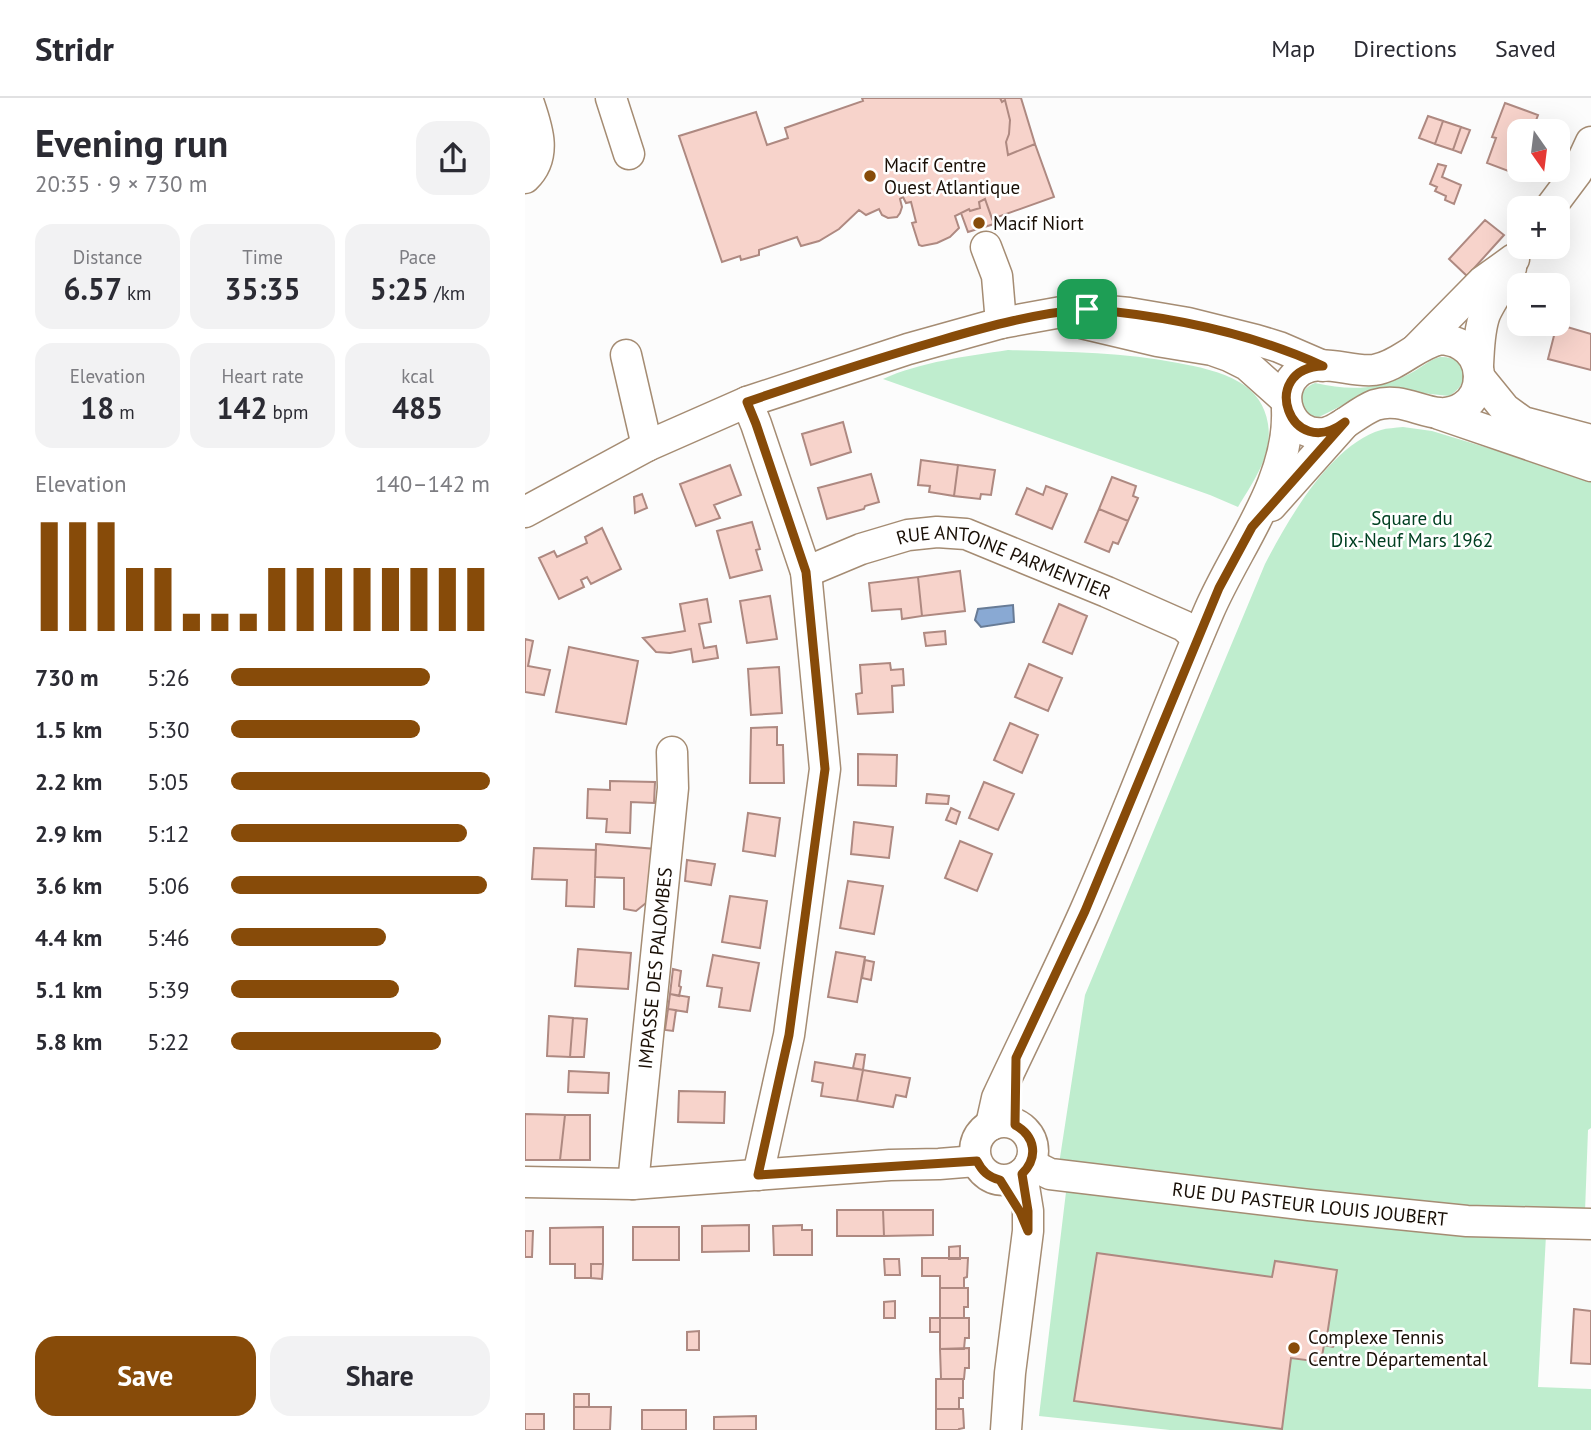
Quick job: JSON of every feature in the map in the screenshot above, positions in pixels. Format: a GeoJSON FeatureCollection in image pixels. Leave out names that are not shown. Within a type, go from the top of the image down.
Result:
{"type":"FeatureCollection","features":[{"type":"Feature","properties":{"kind":"street"},"geometry":{"type":"LineString","coordinates":[[525,178],[537,158],[540,145],[527,98]]}},
{"type":"Feature","properties":{"kind":"street"},"geometry":{"type":"LineString","coordinates":[[611,98],[629,153]]}},
{"type":"Feature","properties":{"kind":"street"},"geometry":{"type":"LineString","coordinates":[[1560,196],[1577,172],[1591,142]]}},
{"type":"Feature","properties":{"kind":"street"},"geometry":{"type":"LineString","coordinates":[[986,247],[997,276],[1001,323]]}},
{"type":"Feature","properties":{"kind":"street"},"geometry":{"type":"LineString","coordinates":[[1417,348],[1482,282],[1511,259]]}},
{"type":"Feature","properties":{"kind":"street"},"geometry":{"type":"LineString","coordinates":[[1439,414],[1462,408],[1472,399],[1477,389],[1480,338],[1486,312],[1516,259]]}},
{"type":"Feature","properties":{"kind":"street"},"geometry":{"type":"LineString","coordinates":[[525,512],[647,446],[747,402],[896,353],[1001,323],[1087,309],[1129,313],[1188,323],[1279,347],[1323,366]]}},
{"type":"Feature","properties":{"kind":"street"},"geometry":{"type":"LineString","coordinates":[[1047,315],[1230,356],[1259,374],[1286,405],[1293,421],[1313,433],[1336,429],[1364,409],[1397,402],[1591,466]]}},
{"type":"Feature","properties":{"kind":"street"},"geometry":{"type":"LineString","coordinates":[[525,1182],[633,1184],[890,1165],[990,1138],[1023,1129],[1033,1145],[1033,1155],[1017,1172],[992,1178],[985,1174],[990,1138],[997,1098],[1085,911],[1219,588],[1270,490],[1281,460],[1288,426],[1286,405],[1288,387],[1293,378],[1301,370],[1311,366],[1375,370],[1390,365],[1428,341],[1453,341],[1472,355],[1478,371],[1505,409],[1523,422],[1591,440]]}},
{"type":"Feature","properties":{"kind":"street"},"geometry":{"type":"LineString","coordinates":[[626,355],[647,446]]}},
{"type":"Feature","properties":{"kind":"street"},"geometry":{"type":"LineString","coordinates":[[747,402],[806,572],[825,769],[789,1035],[758,1175]]}},
{"type":"Feature","properties":{"kind":"street"},"geometry":{"type":"LineString","coordinates":[[1252,527],[1345,422]]}},
{"type":"Feature","properties":{"kind":"street","name":"RUE ANTOINE PARMENTIER"},"geometry":{"type":"LineString","coordinates":[[806,572],[861,549],[908,535],[937,532],[966,534],[1184,626],[1197,638]]}},
{"type":"Feature","properties":{"kind":"street","name":"IMPASSE DES PALOMBES"},"geometry":{"type":"LineString","coordinates":[[633,1184],[673,788],[673,752]]}},
{"type":"Feature","properties":{"kind":"street"},"geometry":{"type":"LineString","coordinates":[[1006,1430],[1010,1373],[1028,1231],[1020,1212],[1017,1172]]}},
{"type":"Feature","properties":{"kind":"street","name":"RUE DU PASTEUR LOUIS JOUBERT"},"geometry":{"type":"LineString","coordinates":[[1017,1172],[1467,1221],[1591,1224]]}},
{"type":"Feature","properties":{"kind":"green space"},"geometry":{"type":"Polygon","coordinates":[[[1008,350],[1093,353],[1157,359],[1217,372],[1232,378],[1254,394],[1267,417],[1268,447],[1261,468],[1238,507],[883,379],[928,364],[1008,350]]]}},
{"type":"Feature","properties":{"kind":"green space"},"geometry":{"type":"Polygon","coordinates":[[[1440,357],[1456,361],[1464,371],[1461,384],[1449,396],[1403,391],[1357,398],[1319,417],[1311,416],[1302,408],[1301,397],[1308,387],[1315,383],[1352,388],[1376,386],[1399,379],[1440,357]]]}},
{"type":"Feature","properties":{"kind":"green space","name":"Square du Dix-Neuf Mars 1962"},"geometry":{"type":"Polygon","coordinates":[[[1403,427],[1432,431],[1591,479],[1591,1128],[1588,1130],[1585,1212],[1472,1210],[1059,1164],[1085,995],[1265,564],[1298,506],[1328,467],[1362,438],[1383,429],[1403,427]]]}},
{"type":"Feature","properties":{"kind":"green space","name":"Complexe Tennis Centre Départemental"},"geometry":{"type":"Polygon","coordinates":[[[1066,1192],[1114,1193],[1546,1235],[1538,1387],[1591,1389],[1591,1430],[1170,1430],[1039,1416],[1066,1192]]]}},
{"type":"Feature","properties":{"kind":"water"},"geometry":{"type":"Polygon","coordinates":[[[1013,605],[1014,622],[981,627],[975,620],[978,609],[1013,605]]]}},
{"type":"Feature","properties":{"kind":"building","name":"Macif Centre Ouest Atlantique"},"geometry":{"type":"Polygon","coordinates":[[[862,98],[1005,100],[1010,120],[1006,142],[1008,155],[1035,144],[1054,197],[992,219],[985,199],[979,202],[980,208],[969,209],[955,216],[959,228],[950,237],[922,246],[919,245],[912,223],[916,222],[911,202],[906,203],[903,197],[900,199],[902,207],[897,217],[888,218],[882,215],[879,209],[866,215],[859,210],[839,229],[819,241],[801,246],[797,237],[759,250],[759,255],[741,260],[740,256],[722,262],[679,136],[756,112],[767,145],[788,138],[785,128],[863,101],[862,98]]]}},
{"type":"Feature","properties":{"kind":"building"},"geometry":{"type":"Polygon","coordinates":[[[1000,98],[1021,98],[1035,144],[1008,155],[1006,142],[1010,120],[1005,100],[1002,102],[1000,98]]]}},
{"type":"Feature","properties":{"kind":"building"},"geometry":{"type":"Polygon","coordinates":[[[1505,103],[1538,115],[1536,119],[1507,119],[1507,170],[1487,163],[1496,138],[1492,137],[1505,103]]]}},
{"type":"Feature","properties":{"kind":"building"},"geometry":{"type":"Polygon","coordinates":[[[1428,116],[1443,121],[1435,144],[1419,138],[1428,116]]]}},
{"type":"Feature","properties":{"kind":"building"},"geometry":{"type":"Polygon","coordinates":[[[1443,121],[1461,127],[1453,150],[1435,144],[1443,121]]]}},
{"type":"Feature","properties":{"kind":"building"},"geometry":{"type":"Polygon","coordinates":[[[1461,127],[1470,130],[1461,153],[1453,150],[1461,127]]]}},
{"type":"Feature","properties":{"kind":"building"},"geometry":{"type":"Polygon","coordinates":[[[1438,164],[1446,166],[1442,177],[1461,185],[1454,204],[1445,200],[1446,196],[1435,191],[1437,187],[1430,184],[1438,164]]]}},
{"type":"Feature","properties":{"kind":"building"},"geometry":{"type":"Polygon","coordinates":[[[985,199],[994,224],[968,232],[961,213],[980,208],[979,202],[985,199]]]}},
{"type":"Feature","properties":{"kind":"building"},"geometry":{"type":"Polygon","coordinates":[[[1485,220],[1504,235],[1467,276],[1449,259],[1485,220]]]}},
{"type":"Feature","properties":{"kind":"building"},"geometry":{"type":"Polygon","coordinates":[[[1570,328],[1591,334],[1591,370],[1548,359],[1554,336],[1570,336],[1570,328]]]}},
{"type":"Feature","properties":{"kind":"building"},"geometry":{"type":"Polygon","coordinates":[[[843,422],[851,452],[811,465],[802,434],[843,422]]]}},
{"type":"Feature","properties":{"kind":"building"},"geometry":{"type":"Polygon","coordinates":[[[921,460],[958,465],[954,496],[929,492],[930,486],[918,485],[921,460]]]}},
{"type":"Feature","properties":{"kind":"building"},"geometry":{"type":"Polygon","coordinates":[[[730,465],[741,495],[714,505],[720,518],[696,526],[680,484],[730,465]]]}},
{"type":"Feature","properties":{"kind":"building"},"geometry":{"type":"Polygon","coordinates":[[[958,465],[995,470],[991,495],[981,494],[980,499],[954,496],[958,465]]]}},
{"type":"Feature","properties":{"kind":"building"},"geometry":{"type":"Polygon","coordinates":[[[871,474],[879,502],[827,519],[818,488],[871,474]]]}},
{"type":"Feature","properties":{"kind":"building"},"geometry":{"type":"Polygon","coordinates":[[[1112,477],[1136,486],[1133,496],[1138,498],[1128,521],[1099,509],[1112,477]]]}},
{"type":"Feature","properties":{"kind":"building"},"geometry":{"type":"Polygon","coordinates":[[[1046,486],[1067,494],[1052,529],[1016,514],[1027,488],[1043,495],[1046,486]]]}},
{"type":"Feature","properties":{"kind":"building"},"geometry":{"type":"Polygon","coordinates":[[[642,494],[647,508],[635,513],[634,497],[642,494]]]}},
{"type":"Feature","properties":{"kind":"building"},"geometry":{"type":"Polygon","coordinates":[[[1099,509],[1128,521],[1118,544],[1113,542],[1109,552],[1085,542],[1099,509]]]}},
{"type":"Feature","properties":{"kind":"building"},"geometry":{"type":"Polygon","coordinates":[[[752,522],[760,549],[756,550],[762,570],[730,578],[717,531],[752,522]]]}},
{"type":"Feature","properties":{"kind":"building"},"geometry":{"type":"Polygon","coordinates":[[[602,528],[621,569],[591,584],[587,577],[581,580],[584,587],[559,599],[539,558],[554,551],[557,557],[587,543],[585,537],[602,528]]]}},
{"type":"Feature","properties":{"kind":"building"},"geometry":{"type":"Polygon","coordinates":[[[960,571],[965,611],[922,616],[918,577],[960,571]]]}},
{"type":"Feature","properties":{"kind":"building"},"geometry":{"type":"Polygon","coordinates":[[[918,577],[922,616],[902,619],[901,609],[872,611],[869,583],[918,577]]]}},
{"type":"Feature","properties":{"kind":"building"},"geometry":{"type":"Polygon","coordinates":[[[770,596],[777,639],[747,643],[740,601],[770,596]]]}},
{"type":"Feature","properties":{"kind":"building"},"geometry":{"type":"Polygon","coordinates":[[[707,599],[711,622],[699,624],[704,648],[716,646],[718,658],[693,662],[691,649],[670,653],[656,652],[643,638],[685,631],[680,604],[707,599]]]}},
{"type":"Feature","properties":{"kind":"building"},"geometry":{"type":"Polygon","coordinates":[[[1059,604],[1087,616],[1072,654],[1043,642],[1059,604]]]}},
{"type":"Feature","properties":{"kind":"building"},"geometry":{"type":"Polygon","coordinates":[[[945,631],[946,644],[926,646],[924,633],[945,631]]]}},
{"type":"Feature","properties":{"kind":"building"},"geometry":{"type":"Polygon","coordinates":[[[525,639],[533,641],[528,666],[550,670],[544,695],[525,692],[525,639]]]}},
{"type":"Feature","properties":{"kind":"building"},"geometry":{"type":"Polygon","coordinates":[[[569,647],[638,661],[626,724],[556,712],[569,647]]]}},
{"type":"Feature","properties":{"kind":"building"},"geometry":{"type":"Polygon","coordinates":[[[890,663],[891,670],[903,669],[904,685],[892,686],[893,712],[858,714],[856,694],[862,693],[860,665],[890,663]]]}},
{"type":"Feature","properties":{"kind":"building"},"geometry":{"type":"Polygon","coordinates":[[[1029,664],[1062,678],[1048,711],[1015,697],[1029,664]]]}},
{"type":"Feature","properties":{"kind":"building"},"geometry":{"type":"Polygon","coordinates":[[[779,667],[782,713],[751,715],[748,669],[779,667]]]}},
{"type":"Feature","properties":{"kind":"building"},"geometry":{"type":"Polygon","coordinates":[[[1010,723],[1038,735],[1022,773],[994,760],[1010,723]]]}},
{"type":"Feature","properties":{"kind":"building"},"geometry":{"type":"Polygon","coordinates":[[[777,727],[777,745],[783,745],[784,783],[750,783],[751,728],[777,727]]]}},
{"type":"Feature","properties":{"kind":"building"},"geometry":{"type":"Polygon","coordinates":[[[858,754],[897,755],[896,786],[858,785],[858,754]]]}},
{"type":"Feature","properties":{"kind":"building"},"geometry":{"type":"Polygon","coordinates":[[[610,781],[655,782],[654,803],[631,802],[630,833],[606,832],[607,819],[587,818],[588,789],[610,790],[610,781]]]}},
{"type":"Feature","properties":{"kind":"building"},"geometry":{"type":"Polygon","coordinates":[[[984,782],[1014,794],[998,830],[969,818],[984,782]]]}},
{"type":"Feature","properties":{"kind":"building"},"geometry":{"type":"Polygon","coordinates":[[[927,794],[949,796],[948,804],[926,803],[927,794]]]}},
{"type":"Feature","properties":{"kind":"building"},"geometry":{"type":"Polygon","coordinates":[[[951,808],[960,812],[956,824],[946,820],[951,808]]]}},
{"type":"Feature","properties":{"kind":"building"},"geometry":{"type":"Polygon","coordinates":[[[748,813],[780,818],[775,856],[743,851],[748,813]]]}},
{"type":"Feature","properties":{"kind":"building"},"geometry":{"type":"Polygon","coordinates":[[[854,822],[893,827],[889,858],[851,854],[854,822]]]}},
{"type":"Feature","properties":{"kind":"building"},"geometry":{"type":"Polygon","coordinates":[[[960,841],[992,854],[977,891],[945,878],[960,841]]]}},
{"type":"Feature","properties":{"kind":"building"},"geometry":{"type":"Polygon","coordinates":[[[596,844],[656,849],[651,899],[636,911],[624,909],[624,878],[595,877],[596,844]]]}},
{"type":"Feature","properties":{"kind":"building"},"geometry":{"type":"Polygon","coordinates":[[[534,848],[596,850],[594,907],[566,906],[567,880],[532,879],[534,848]]]}},
{"type":"Feature","properties":{"kind":"building"},"geometry":{"type":"Polygon","coordinates":[[[687,860],[715,864],[711,885],[685,881],[687,860]]]}},
{"type":"Feature","properties":{"kind":"building"},"geometry":{"type":"Polygon","coordinates":[[[848,881],[883,886],[874,934],[840,928],[848,881]]]}},
{"type":"Feature","properties":{"kind":"building"},"geometry":{"type":"Polygon","coordinates":[[[730,896],[767,901],[760,948],[722,942],[730,896]]]}},
{"type":"Feature","properties":{"kind":"building"},"geometry":{"type":"Polygon","coordinates":[[[578,949],[631,953],[628,989],[575,986],[578,949]]]}},
{"type":"Feature","properties":{"kind":"building"},"geometry":{"type":"Polygon","coordinates":[[[836,952],[865,957],[857,1002],[828,997],[836,952]]]}},
{"type":"Feature","properties":{"kind":"building"},"geometry":{"type":"Polygon","coordinates":[[[713,955],[759,963],[750,1011],[719,1007],[722,988],[707,986],[713,955]]]}},
{"type":"Feature","properties":{"kind":"building"},"geometry":{"type":"Polygon","coordinates":[[[865,960],[874,962],[871,980],[862,978],[865,960]]]}},
{"type":"Feature","properties":{"kind":"building"},"geometry":{"type":"Polygon","coordinates":[[[673,969],[681,971],[679,996],[670,994],[673,969]]]}},
{"type":"Feature","properties":{"kind":"building"},"geometry":{"type":"Polygon","coordinates":[[[670,994],[689,997],[687,1012],[668,1009],[670,994]]]}},
{"type":"Feature","properties":{"kind":"building"},"geometry":{"type":"Polygon","coordinates":[[[668,1009],[676,1010],[673,1031],[665,1030],[668,1009]]]}},
{"type":"Feature","properties":{"kind":"building"},"geometry":{"type":"Polygon","coordinates":[[[549,1016],[573,1018],[570,1057],[547,1056],[549,1016]]]}},
{"type":"Feature","properties":{"kind":"building"},"geometry":{"type":"Polygon","coordinates":[[[573,1018],[587,1019],[584,1057],[570,1057],[573,1018]]]}},
{"type":"Feature","properties":{"kind":"building"},"geometry":{"type":"Polygon","coordinates":[[[856,1054],[865,1055],[863,1070],[853,1068],[856,1054]]]}},
{"type":"Feature","properties":{"kind":"building"},"geometry":{"type":"Polygon","coordinates":[[[815,1062],[863,1070],[857,1101],[821,1096],[823,1083],[812,1081],[815,1062]]]}},
{"type":"Feature","properties":{"kind":"building"},"geometry":{"type":"Polygon","coordinates":[[[863,1070],[910,1078],[906,1097],[896,1095],[893,1107],[857,1101],[863,1070]]]}},
{"type":"Feature","properties":{"kind":"building"},"geometry":{"type":"Polygon","coordinates":[[[569,1071],[609,1073],[608,1093],[568,1092],[569,1071]]]}},
{"type":"Feature","properties":{"kind":"building"},"geometry":{"type":"Polygon","coordinates":[[[679,1091],[725,1092],[724,1123],[678,1122],[679,1091]]]}},
{"type":"Feature","properties":{"kind":"building"},"geometry":{"type":"Polygon","coordinates":[[[525,1114],[565,1115],[560,1160],[525,1160],[525,1114]]]}},
{"type":"Feature","properties":{"kind":"building"},"geometry":{"type":"Polygon","coordinates":[[[565,1115],[590,1115],[590,1160],[560,1160],[565,1115]]]}},
{"type":"Feature","properties":{"kind":"building"},"geometry":{"type":"Polygon","coordinates":[[[837,1210],[883,1210],[884,1236],[837,1236],[837,1210]]]}},
{"type":"Feature","properties":{"kind":"building"},"geometry":{"type":"Polygon","coordinates":[[[883,1210],[933,1210],[933,1235],[884,1236],[883,1210]]]}},
{"type":"Feature","properties":{"kind":"building"},"geometry":{"type":"Polygon","coordinates":[[[749,1225],[749,1251],[702,1252],[702,1226],[749,1225]]]}},
{"type":"Feature","properties":{"kind":"building"},"geometry":{"type":"Polygon","coordinates":[[[802,1225],[802,1230],[812,1230],[812,1255],[774,1255],[773,1226],[802,1225]]]}},
{"type":"Feature","properties":{"kind":"building"},"geometry":{"type":"Polygon","coordinates":[[[603,1227],[603,1264],[591,1264],[591,1278],[575,1278],[575,1264],[550,1264],[550,1228],[603,1227]]]}},
{"type":"Feature","properties":{"kind":"building"},"geometry":{"type":"Polygon","coordinates":[[[633,1227],[679,1227],[679,1260],[633,1260],[633,1227]]]}},
{"type":"Feature","properties":{"kind":"building"},"geometry":{"type":"Polygon","coordinates":[[[525,1231],[533,1231],[532,1257],[525,1257],[525,1231]]]}},
{"type":"Feature","properties":{"kind":"building"},"geometry":{"type":"Polygon","coordinates":[[[960,1246],[960,1259],[949,1259],[949,1247],[960,1246]]]}},
{"type":"Feature","properties":{"kind":"building"},"geometry":{"type":"Polygon","coordinates":[[[1097,1253],[1272,1277],[1275,1261],[1337,1270],[1327,1336],[1334,1337],[1336,1343],[1333,1347],[1324,1345],[1321,1362],[1291,1358],[1282,1429],[1074,1401],[1097,1253]]]}},
{"type":"Feature","properties":{"kind":"building"},"geometry":{"type":"Polygon","coordinates":[[[922,1258],[968,1258],[964,1288],[940,1288],[940,1276],[922,1276],[922,1258]]]}},
{"type":"Feature","properties":{"kind":"building"},"geometry":{"type":"Polygon","coordinates":[[[884,1259],[899,1259],[900,1275],[885,1275],[884,1259]]]}},
{"type":"Feature","properties":{"kind":"building"},"geometry":{"type":"Polygon","coordinates":[[[591,1264],[603,1264],[602,1279],[591,1278],[591,1264]]]}},
{"type":"Feature","properties":{"kind":"building"},"geometry":{"type":"Polygon","coordinates":[[[940,1288],[968,1288],[968,1307],[964,1307],[964,1318],[940,1318],[940,1288]]]}},
{"type":"Feature","properties":{"kind":"building"},"geometry":{"type":"Polygon","coordinates":[[[895,1301],[895,1318],[884,1318],[884,1302],[895,1301]]]}},
{"type":"Feature","properties":{"kind":"building"},"geometry":{"type":"Polygon","coordinates":[[[1574,1309],[1591,1311],[1591,1364],[1571,1363],[1574,1309]]]}},
{"type":"Feature","properties":{"kind":"building"},"geometry":{"type":"Polygon","coordinates":[[[930,1318],[940,1318],[940,1332],[930,1332],[930,1318]]]}},
{"type":"Feature","properties":{"kind":"building"},"geometry":{"type":"Polygon","coordinates":[[[940,1318],[969,1318],[969,1338],[965,1338],[964,1349],[940,1349],[940,1318]]]}},
{"type":"Feature","properties":{"kind":"building"},"geometry":{"type":"Polygon","coordinates":[[[699,1331],[699,1350],[687,1350],[687,1332],[699,1331]]]}},
{"type":"Feature","properties":{"kind":"building"},"geometry":{"type":"Polygon","coordinates":[[[969,1348],[969,1368],[965,1368],[964,1379],[941,1379],[940,1349],[969,1348]]]}},
{"type":"Feature","properties":{"kind":"building"},"geometry":{"type":"Polygon","coordinates":[[[936,1379],[963,1379],[963,1398],[959,1398],[959,1409],[936,1409],[936,1379]]]}},
{"type":"Feature","properties":{"kind":"building"},"geometry":{"type":"Polygon","coordinates":[[[574,1394],[589,1394],[589,1407],[574,1407],[574,1394]]]}},
{"type":"Feature","properties":{"kind":"building"},"geometry":{"type":"Polygon","coordinates":[[[574,1407],[611,1407],[610,1430],[574,1430],[574,1407]]]}},
{"type":"Feature","properties":{"kind":"building"},"geometry":{"type":"Polygon","coordinates":[[[936,1409],[963,1409],[964,1428],[936,1430],[936,1409]]]}},
{"type":"Feature","properties":{"kind":"building"},"geometry":{"type":"Polygon","coordinates":[[[642,1410],[686,1410],[686,1430],[642,1430],[642,1410]]]}},
{"type":"Feature","properties":{"kind":"building"},"geometry":{"type":"Polygon","coordinates":[[[525,1414],[544,1414],[544,1430],[525,1430],[525,1414]]]}},
{"type":"Feature","properties":{"kind":"building"},"geometry":{"type":"Polygon","coordinates":[[[756,1416],[756,1430],[714,1430],[714,1417],[756,1416]]]}},
{"type":"Feature","properties":{"kind":"place","name":"Macif Centre Ouest Atlantique"},"geometry":{"type":"Point","coordinates":[870,176]}},
{"type":"Feature","properties":{"kind":"place","name":"Macif Niort"},"geometry":{"type":"Point","coordinates":[979,223]}},
{"type":"Feature","properties":{"kind":"place","name":"Complexe Tennis Centre Départemental"},"geometry":{"type":"Point","coordinates":[1294,1348]}},
{"type":"Feature","properties":{"kind":"route"},"geometry":{"type":"LineString","coordinates":[[1087,309],[1188,323],[1256,340],[1300,355],[1323,366],[1311,366],[1301,370],[1288,387],[1285,399],[1293,421],[1313,433],[1336,429],[1345,422],[1252,527],[1219,588],[1085,911],[1016,1058],[1015,1125],[1023,1129],[1033,1145],[1030,1164],[1022,1174],[1028,1231],[1020,1212],[1000,1180],[985,1174],[977,1161],[758,1175],[789,1035],[825,769],[806,572],[747,402],[908,349],[1001,323],[1087,309]]}}]}
